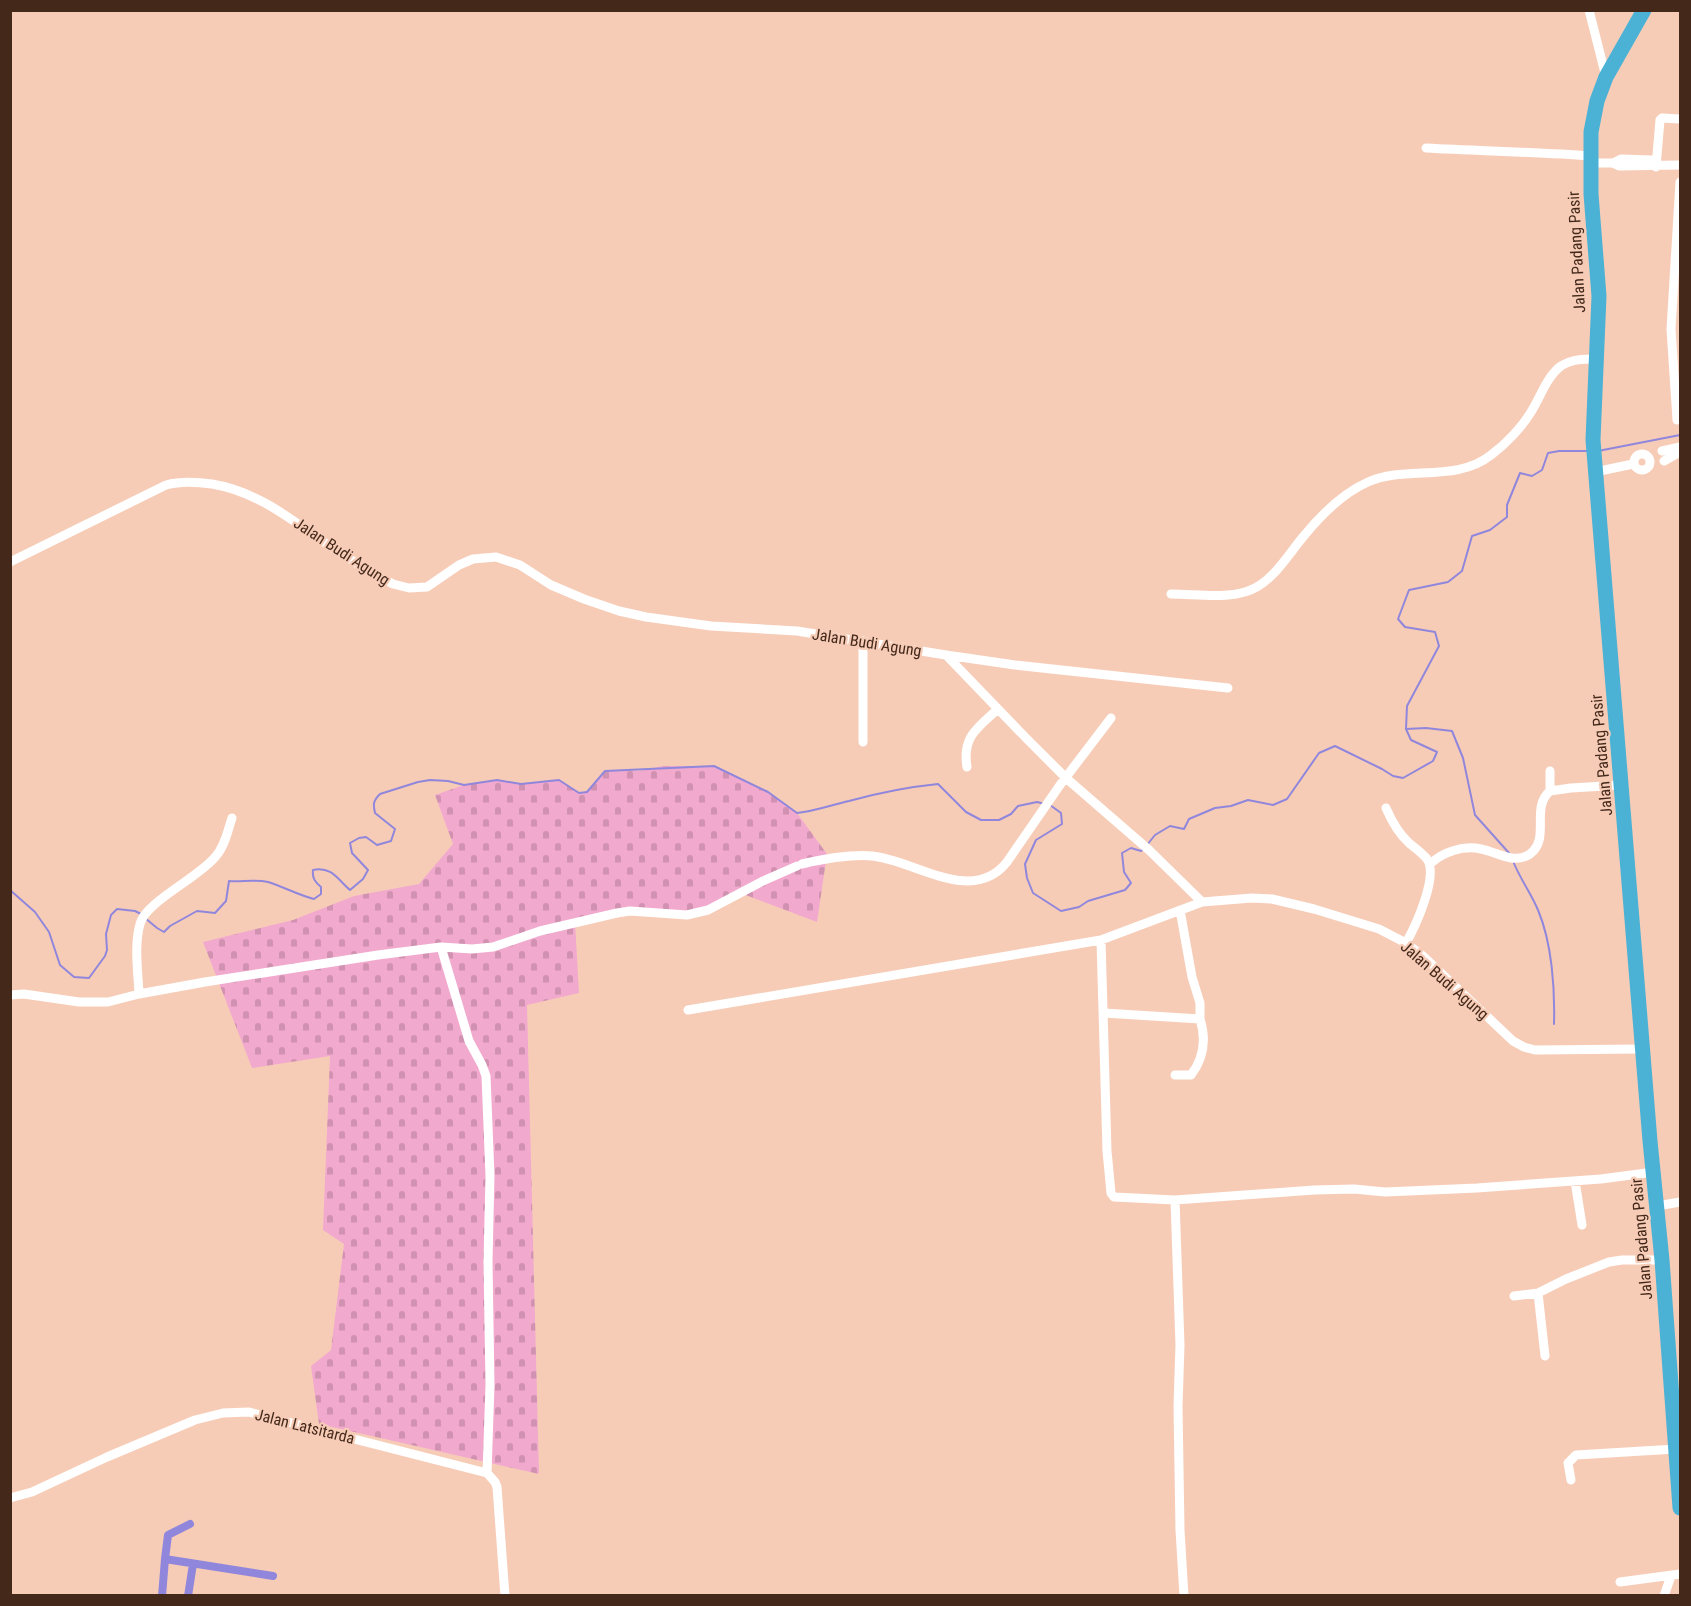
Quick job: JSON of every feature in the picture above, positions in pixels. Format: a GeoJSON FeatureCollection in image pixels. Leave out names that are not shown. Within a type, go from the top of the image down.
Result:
{"type":"FeatureCollection","features":[{"type":"Feature","properties":{"kind":"highway","name":"Jalan Padang Pasir"},"geometry":{"type":"LineString","coordinates":[[1644,10],[1606,77],[1597,101],[1590,159],[1599,287],[1593,440],[1662,1260],[1680,1508]]}},
{"type":"Feature","properties":{"kind":"street"},"geometry":{"type":"LineString","coordinates":[[1589,10],[1606,77]]}},
{"type":"Feature","properties":{"kind":"street"},"geometry":{"type":"LineString","coordinates":[[1658,164],[1660,120],[1662,118],[1680,119]]}},
{"type":"Feature","properties":{"kind":"street"},"geometry":{"type":"LineString","coordinates":[[1426,148],[1532,151],[1590,159],[1619,166],[1680,165]]}},
{"type":"Feature","properties":{"kind":"street"},"geometry":{"type":"LineString","coordinates":[[1677,420],[1679,409],[1676,330],[1680,182]]}},
{"type":"Feature","properties":{"kind":"street"},"geometry":{"type":"LineString","coordinates":[[1171,594],[1232,594],[1255,588],[1282,564],[1319,519],[1364,483],[1399,474],[1449,470],[1484,460],[1492,455],[1525,420],[1561,366],[1571,361],[1596,359]]}},
{"type":"Feature","properties":{"kind":"street"},"geometry":{"type":"LineString","coordinates":[[1633,464],[1636,455],[1680,447]]}},
{"type":"Feature","properties":{"kind":"street"},"geometry":{"type":"LineString","coordinates":[[1654,452],[1650,461],[1657,463]]}},
{"type":"Feature","properties":{"kind":"street"},"geometry":{"type":"LineString","coordinates":[[1595,468],[1633,464],[1640,470],[1680,452]]}},
{"type":"Feature","properties":{"kind":"street","name":"Jalan Budi Agung"},"geometry":{"type":"LineString","coordinates":[[10,562],[166,485],[183,482],[204,483],[226,486],[266,502],[335,549],[393,584],[401,586],[427,587],[459,566],[473,560],[496,557],[520,565],[551,585],[628,613],[680,623],[797,631],[1015,665],[1228,688]]}},
{"type":"Feature","properties":{"kind":"street"},"geometry":{"type":"LineString","coordinates":[[863,641],[863,742]]}},
{"type":"Feature","properties":{"kind":"street"},"geometry":{"type":"LineString","coordinates":[[946,655],[1066,777],[1149,850],[1202,902]]}},
{"type":"Feature","properties":{"kind":"street"},"geometry":{"type":"LineString","coordinates":[[967,767],[966,752],[971,735],[998,710]]}},
{"type":"Feature","properties":{"kind":"street"},"geometry":{"type":"LineString","coordinates":[[10,995],[24,994],[90,1003],[108,1002],[139,994],[378,955],[441,947],[472,949],[493,947],[540,931],[617,913],[630,911],[687,915],[708,910],[799,865],[842,858],[871,856],[899,862],[952,879],[984,880],[1000,870],[1111,718]]}},
{"type":"Feature","properties":{"kind":"street"},"geometry":{"type":"LineString","coordinates":[[1430,864],[1444,855],[1465,849],[1483,849],[1512,858],[1527,856],[1537,845],[1541,830],[1541,804],[1550,791],[1550,771]]}},
{"type":"Feature","properties":{"kind":"street"},"geometry":{"type":"LineString","coordinates":[[1550,791],[1622,785]]}},
{"type":"Feature","properties":{"kind":"street"},"geometry":{"type":"LineString","coordinates":[[1386,808],[1392,823],[1400,834],[1430,864],[1420,915],[1406,943]]}},
{"type":"Feature","properties":{"kind":"street"},"geometry":{"type":"LineString","coordinates":[[139,994],[140,921],[146,913],[218,855],[232,818]]}},
{"type":"Feature","properties":{"kind":"street","name":"Jalan Budi Agung"},"geometry":{"type":"LineString","coordinates":[[688,1010],[1101,940],[1202,902],[1252,898],[1272,899],[1360,921],[1406,943],[1518,1044],[1535,1050],[1643,1049]]}},
{"type":"Feature","properties":{"kind":"street"},"geometry":{"type":"LineString","coordinates":[[1175,1076],[1191,1075],[1196,1069],[1205,1037],[1180,910]]}},
{"type":"Feature","properties":{"kind":"street"},"geometry":{"type":"LineString","coordinates":[[1101,940],[1107,1151],[1112,1195],[1121,1199],[1175,1200],[1314,1190],[1385,1192],[1575,1181],[1653,1172]]}},
{"type":"Feature","properties":{"kind":"street"},"geometry":{"type":"LineString","coordinates":[[441,947],[469,1041],[486,1076],[490,1176],[488,1261],[490,1385],[487,1473],[497,1487],[505,1596]]}},
{"type":"Feature","properties":{"kind":"street"},"geometry":{"type":"LineString","coordinates":[[1104,1013],[1200,1019]]}},
{"type":"Feature","properties":{"kind":"street"},"geometry":{"type":"LineString","coordinates":[[1575,1181],[1582,1225]]}},
{"type":"Feature","properties":{"kind":"street"},"geometry":{"type":"LineString","coordinates":[[1175,1200],[1180,1345],[1178,1406],[1180,1530],[1184,1596]]}},
{"type":"Feature","properties":{"kind":"street"},"geometry":{"type":"LineString","coordinates":[[1657,1206],[1680,1202]]}},
{"type":"Feature","properties":{"kind":"street"},"geometry":{"type":"LineString","coordinates":[[1514,1296],[1538,1293],[1609,1262],[1662,1260]]}},
{"type":"Feature","properties":{"kind":"street"},"geometry":{"type":"LineString","coordinates":[[1538,1293],[1545,1356]]}},
{"type":"Feature","properties":{"kind":"street","name":"Jalan Latsitarda"},"geometry":{"type":"LineString","coordinates":[[10,1498],[32,1492],[195,1420],[214,1414],[239,1411],[280,1419],[487,1473]]}},
{"type":"Feature","properties":{"kind":"street"},"geometry":{"type":"LineString","coordinates":[[1571,1480],[1568,1463],[1576,1455],[1676,1449]]}},
{"type":"Feature","properties":{"kind":"street"},"geometry":{"type":"LineString","coordinates":[[1620,1582],[1677,1574]]}},
{"type":"Feature","properties":{"kind":"street"},"geometry":{"type":"LineString","coordinates":[[1664,1596],[1677,1574]]}},
{"type":"Feature","properties":{"kind":"green space"},"geometry":{"type":"Polygon","coordinates":[[[663,766],[714,766],[768,792],[797,813],[827,854],[817,922],[743,894],[696,917],[643,908],[575,922],[579,993],[527,1005],[539,1474],[319,1424],[311,1366],[331,1350],[344,1244],[323,1230],[330,1056],[252,1068],[203,942],[293,920],[354,896],[419,884],[453,844],[435,795],[464,785],[497,780],[521,784],[559,780],[580,793],[591,787],[605,771],[639,771],[663,766]]]}},
{"type":"Feature","properties":{"kind":"waterway"},"geometry":{"type":"LineString","coordinates":[[1598,451],[1680,435]]}},
{"type":"Feature","properties":{"kind":"waterway"},"geometry":{"type":"LineString","coordinates":[[1147,845],[1155,835],[1170,826],[1184,829],[1189,819],[1215,808],[1231,806],[1248,800],[1273,805],[1287,799],[1319,753],[1335,746],[1393,776],[1403,778],[1433,761],[1437,752],[1411,740],[1406,729],[1407,706],[1439,646],[1435,632],[1405,627],[1398,619],[1409,590],[1448,582],[1462,571],[1472,536],[1490,530],[1507,517],[1507,505],[1520,473],[1532,476],[1542,470],[1548,453],[1587,451]]}},
{"type":"Feature","properties":{"kind":"waterway"},"geometry":{"type":"LineString","coordinates":[[1406,729],[1426,728],[1452,731],[1463,758],[1475,815],[1509,853]]}},
{"type":"Feature","properties":{"kind":"waterway"},"geometry":{"type":"LineString","coordinates":[[145,918],[164,932],[170,926],[197,911],[215,913],[226,901],[229,881],[268,882],[314,899],[321,894],[321,887],[314,880],[313,870],[320,869],[330,872],[350,890],[363,879],[368,870],[352,853],[350,843],[366,837],[377,845],[391,841],[395,829],[375,813],[376,799],[380,794],[430,780],[464,785],[497,780],[521,784],[559,780],[579,793],[587,792],[605,771],[714,766],[768,792],[797,813],[882,793],[938,784],[966,812],[981,820],[999,820],[1011,814],[1018,806],[1037,802],[1045,804]]}},
{"type":"Feature","properties":{"kind":"waterway"},"geometry":{"type":"LineString","coordinates":[[1050,805],[1061,813],[1062,824],[1036,840],[1025,864],[1033,893],[1061,911],[1079,907],[1088,901],[1125,890],[1131,883],[1124,872],[1122,853],[1131,848],[1141,851],[1143,849]]}},
{"type":"Feature","properties":{"kind":"waterway"},"geometry":{"type":"LineString","coordinates":[[1513,861],[1538,910],[1547,937],[1553,981],[1554,1024]]}},
{"type":"Feature","properties":{"kind":"waterway"},"geometry":{"type":"LineString","coordinates":[[10,890],[35,912],[49,932],[60,965],[74,977],[89,978],[105,956],[106,934],[111,915],[117,909],[141,914]]}},
{"type":"Feature","properties":{"kind":"waterway"},"geometry":{"type":"LineString","coordinates":[[190,1524],[168,1535],[165,1559],[273,1576]]}},
{"type":"Feature","properties":{"kind":"waterway"},"geometry":{"type":"LineString","coordinates":[[162,1596],[165,1559]]}},
{"type":"Feature","properties":{"kind":"waterway"},"geometry":{"type":"LineString","coordinates":[[188,1596],[193,1564]]}}]}
